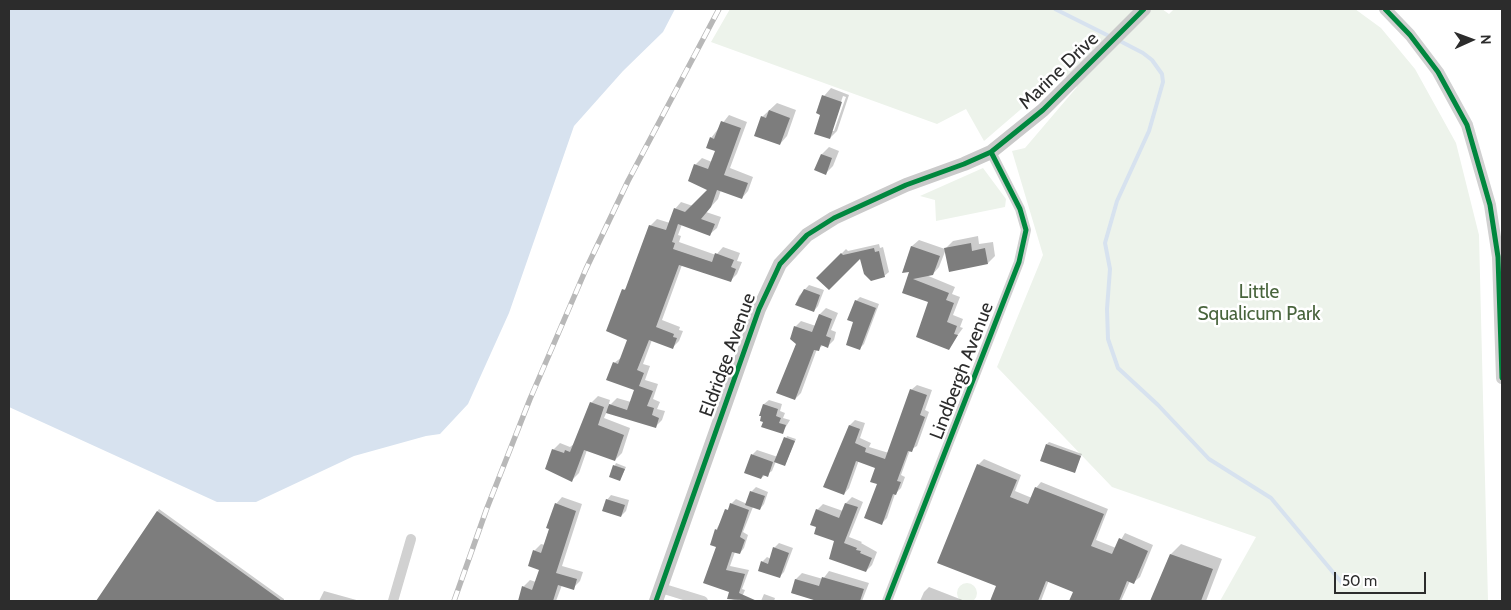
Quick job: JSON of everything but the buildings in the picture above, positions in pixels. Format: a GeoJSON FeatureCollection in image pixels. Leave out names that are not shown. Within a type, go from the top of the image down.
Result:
{"type":"FeatureCollection","features":[{"type":"Feature","properties":{"kind":"main road","name":"Marine Drive"},"geometry":{"type":"LineString","coordinates":[[991,152],[1042,110],[1144,9]]}},
{"type":"Feature","properties":{"kind":"main road","name":"Eldridge Avenue"},"geometry":{"type":"LineString","coordinates":[[658,595],[759,309],[780,264],[807,235],[834,218],[906,185],[991,152]]}},
{"type":"Feature","properties":{"kind":"street"},"geometry":{"type":"LineString","coordinates":[[1385,9],[1410,35],[1438,72],[1467,125],[1490,205],[1498,257],[1502,378]]}},
{"type":"Feature","properties":{"kind":"street","name":"Lindbergh Avenue"},"geometry":{"type":"LineString","coordinates":[[887,601],[949,446],[1019,262],[1023,246],[1026,230],[1020,209],[991,152]]}},
{"type":"Feature","properties":{"kind":"street"},"geometry":{"type":"LineString","coordinates":[[394,601],[411,539]]}},
{"type":"Feature","properties":{"kind":"street"},"geometry":{"type":"LineString","coordinates":[[658,595],[703,601]]}},
{"type":"Feature","properties":{"kind":"green space","name":"Little Squalicum Park"},"geometry":{"type":"Polygon","coordinates":[[[730,9],[1162,9],[1169,14],[1174,9],[1355,9],[1381,28],[1415,69],[1456,143],[1479,235],[1488,601],[1220,601],[1256,537],[1112,487],[997,367],[1043,255],[1012,151],[1025,148],[1077,87],[1063,73],[984,141],[966,109],[937,124],[711,42],[730,9]]]}},
{"type":"Feature","properties":{"kind":"green space"},"geometry":{"type":"Polygon","coordinates":[[[983,168],[1006,199],[1005,207],[936,221],[935,200],[920,196],[983,168]]]}},
{"type":"Feature","properties":{"kind":"green space"},"geometry":{"type":"Polygon","coordinates":[[[967,583],[974,586],[977,593],[974,600],[967,603],[960,600],[957,593],[960,586],[967,583]]]}},
{"type":"Feature","properties":{"kind":"shaded area"},"geometry":{"type":"Polygon","coordinates":[[[9,9],[675,9],[663,32],[623,71],[574,126],[509,313],[468,404],[440,434],[426,436],[354,456],[256,502],[217,502],[9,407],[9,9]]]}},
{"type":"Feature","properties":{"kind":"waterway"},"geometry":{"type":"LineString","coordinates":[[1055,9],[1111,37]]}},
{"type":"Feature","properties":{"kind":"waterway"},"geometry":{"type":"LineString","coordinates":[[1118,40],[1152,60],[1162,74],[1163,82],[1149,131],[1117,201],[1105,243],[1110,269],[1107,309],[1108,339],[1118,368],[1158,405],[1209,459],[1271,498],[1342,583]]}},
{"type":"Feature","properties":{"kind":"railway"},"geometry":{"type":"LineString","coordinates":[[454,601],[487,508],[530,399],[586,269],[628,181],[719,9]]}},
{"type":"Feature","properties":{"kind":"cycle path"},"geometry":{"type":"LineString","coordinates":[[656,601],[759,309],[780,264],[807,235],[834,218],[906,185],[991,152],[1043,110],[1144,9]]}},
{"type":"Feature","properties":{"kind":"cycle path"},"geometry":{"type":"LineString","coordinates":[[1385,9],[1410,35],[1438,72],[1467,125],[1490,205],[1498,257],[1502,378]]}},
{"type":"Feature","properties":{"kind":"cycle path"},"geometry":{"type":"LineString","coordinates":[[887,601],[1019,262],[1026,230],[1020,209],[991,152]]}}]}
